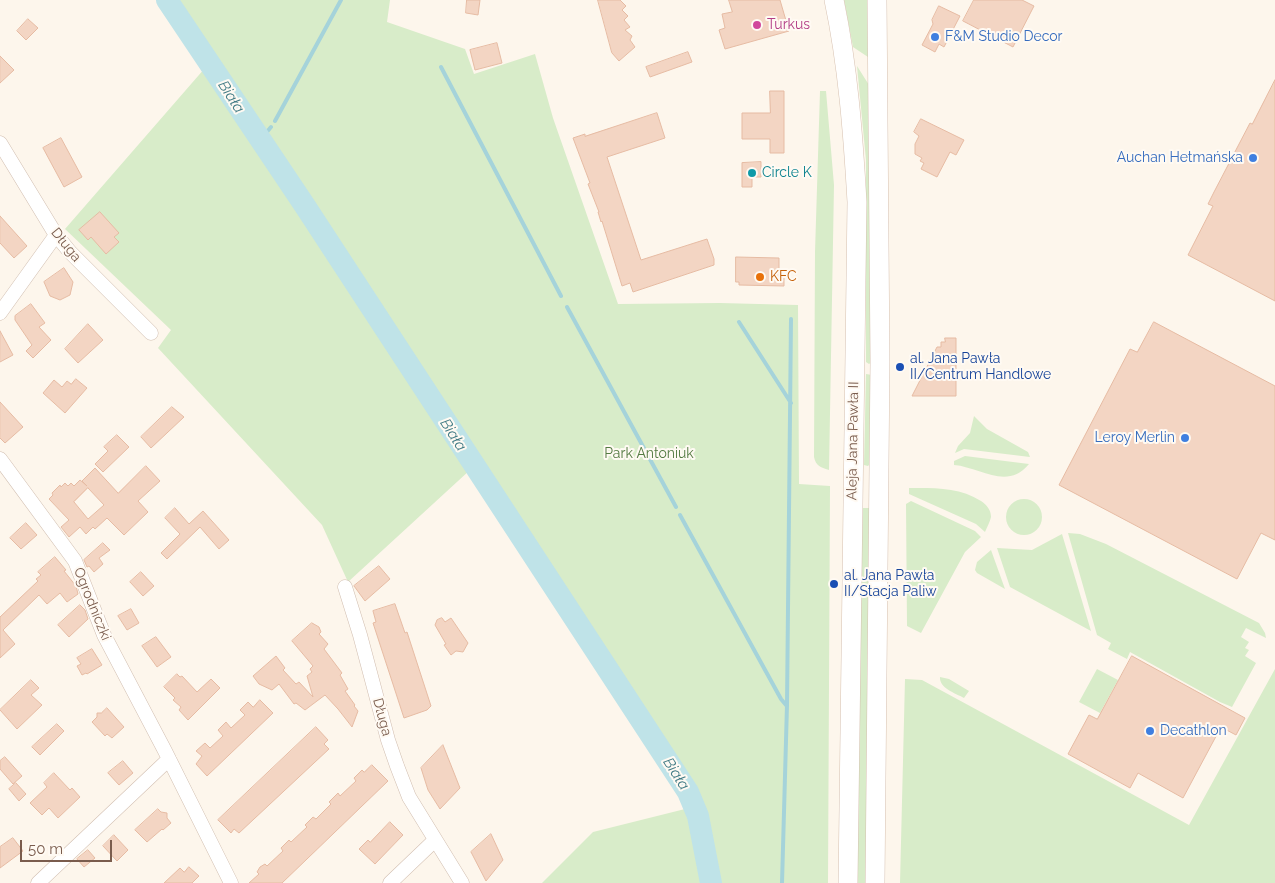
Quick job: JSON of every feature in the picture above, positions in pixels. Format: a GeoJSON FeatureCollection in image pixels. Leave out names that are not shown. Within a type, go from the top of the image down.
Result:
{"type":"FeatureCollection","features":[{"type":"Feature","properties":{"kind":"main road","name":"Aleja Jana Pawła II"},"geometry":{"type":"LineString","coordinates":[[834,0],[844,49],[857,202],[848,883]]}},
{"type":"Feature","properties":{"kind":"main road","name":"Aleja Jana Pawła II"},"geometry":{"type":"LineString","coordinates":[[875,883],[880,361],[877,0]]}},
{"type":"Feature","properties":{"kind":"main road"},"geometry":{"type":"LineString","coordinates":[[854,361],[860,368],[869,369],[880,361]]}},
{"type":"Feature","properties":{"kind":"street","name":"Długa"},"geometry":{"type":"LineString","coordinates":[[0,143],[56,235],[76,259],[151,333]]}},
{"type":"Feature","properties":{"kind":"street"},"geometry":{"type":"LineString","coordinates":[[0,313],[56,235]]}},
{"type":"Feature","properties":{"kind":"street","name":"Ogrodniczki"},"geometry":{"type":"LineString","coordinates":[[0,459],[75,561],[104,635],[232,883]]}},
{"type":"Feature","properties":{"kind":"street","name":"Długa"},"geometry":{"type":"LineString","coordinates":[[345,586],[388,740],[409,797],[462,883]]}},
{"type":"Feature","properties":{"kind":"street"},"geometry":{"type":"LineString","coordinates":[[38,883],[169,759]]}},
{"type":"Feature","properties":{"kind":"street"},"geometry":{"type":"LineString","coordinates":[[390,883],[436,840]]}},
{"type":"Feature","properties":{"kind":"green space","name":"Park Antoniuk"},"geometry":{"type":"Polygon","coordinates":[[[167,0],[390,0],[387,22],[465,49],[474,74],[535,54],[553,118],[618,304],[720,303],[798,305],[799,484],[830,486],[828,883],[714,883],[700,811],[691,791],[167,0]]]}},
{"type":"Feature","properties":{"kind":"green space"},"geometry":{"type":"Polygon","coordinates":[[[844,0],[868,0],[868,57],[853,47],[844,0]]]}},
{"type":"Feature","properties":{"kind":"green space"},"geometry":{"type":"Polygon","coordinates":[[[857,66],[869,85],[872,362],[869,364],[866,362],[866,160],[857,66]]]}},
{"type":"Feature","properties":{"kind":"green space"},"geometry":{"type":"Polygon","coordinates":[[[205,68],[470,470],[348,582],[322,525],[158,348],[171,330],[65,229],[205,68]]]}},
{"type":"Feature","properties":{"kind":"green space"},"geometry":{"type":"Polygon","coordinates":[[[820,91],[826,91],[834,185],[829,470],[819,466],[814,457],[815,252],[820,91]]]}},
{"type":"Feature","properties":{"kind":"green space"},"geometry":{"type":"Polygon","coordinates":[[[866,374],[872,375],[871,463],[868,466],[864,465],[866,374]]]}},
{"type":"Feature","properties":{"kind":"green space"},"geometry":{"type":"Polygon","coordinates":[[[974,416],[987,429],[1028,452],[1030,457],[964,449],[955,453],[958,446],[970,433],[974,416]]]}},
{"type":"Feature","properties":{"kind":"green space"},"geometry":{"type":"Polygon","coordinates":[[[965,456],[1029,464],[1021,472],[1012,476],[1002,477],[954,465],[954,461],[965,456]]]}},
{"type":"Feature","properties":{"kind":"green space"},"geometry":{"type":"Polygon","coordinates":[[[909,488],[937,488],[973,496],[985,504],[991,514],[985,532],[976,524],[909,494],[909,488]]]}},
{"type":"Feature","properties":{"kind":"green space"},"geometry":{"type":"Polygon","coordinates":[[[1024,499],[1031,500],[1037,504],[1041,510],[1041,524],[1037,530],[1031,534],[1024,535],[1017,534],[1011,530],[1007,524],[1006,517],[1007,510],[1011,504],[1017,500],[1024,499]]]}},
{"type":"Feature","properties":{"kind":"green space"},"geometry":{"type":"Polygon","coordinates":[[[911,501],[975,531],[981,537],[965,552],[921,633],[907,626],[906,504],[911,501]]]}},
{"type":"Feature","properties":{"kind":"green space"},"geometry":{"type":"Polygon","coordinates":[[[859,508],[872,508],[867,883],[855,883],[859,508]]]}},
{"type":"Feature","properties":{"kind":"green space"},"geometry":{"type":"Polygon","coordinates":[[[1068,533],[1080,534],[1106,544],[1259,623],[1266,638],[1246,628],[1241,637],[1249,642],[1245,648],[1249,650],[1245,656],[1256,663],[1232,707],[1130,652],[1127,659],[1108,649],[1111,643],[1097,635],[1068,533]]]}},
{"type":"Feature","properties":{"kind":"green space"},"geometry":{"type":"Polygon","coordinates":[[[1062,534],[1091,631],[1010,587],[997,548],[1032,550],[1062,534]]]}},
{"type":"Feature","properties":{"kind":"green space"},"geometry":{"type":"Polygon","coordinates":[[[991,550],[1005,589],[975,570],[977,562],[991,550]]]}},
{"type":"Feature","properties":{"kind":"green space"},"geometry":{"type":"Polygon","coordinates":[[[1097,669],[1118,680],[1100,713],[1079,702],[1097,669]]]}},
{"type":"Feature","properties":{"kind":"green space"},"geometry":{"type":"Polygon","coordinates":[[[1275,669],[1275,883],[900,883],[905,679],[922,680],[1189,825],[1275,669]]]}},
{"type":"Feature","properties":{"kind":"green space"},"geometry":{"type":"Polygon","coordinates":[[[940,677],[949,679],[969,691],[964,698],[945,687],[940,681],[940,677]]]}},
{"type":"Feature","properties":{"kind":"green space"},"geometry":{"type":"Polygon","coordinates":[[[689,808],[703,883],[542,883],[593,832],[689,808]]]}},
{"type":"Feature","properties":{"kind":"building"},"geometry":{"type":"Polygon","coordinates":[[[467,0],[480,0],[478,15],[466,13],[467,0]]]}},
{"type":"Feature","properties":{"kind":"building"},"geometry":{"type":"Polygon","coordinates":[[[598,0],[620,0],[626,6],[622,10],[628,16],[624,20],[630,27],[625,30],[632,36],[630,40],[635,47],[619,61],[612,53],[598,0]]]}},
{"type":"Feature","properties":{"kind":"building","name":"Turkus"},"geometry":{"type":"Polygon","coordinates":[[[729,0],[780,0],[789,31],[725,49],[719,30],[725,28],[722,14],[732,12],[729,0]]]}},
{"type":"Feature","properties":{"kind":"building"},"geometry":{"type":"Polygon","coordinates":[[[974,0],[1022,0],[1034,6],[1013,47],[963,21],[974,0]]]}},
{"type":"Feature","properties":{"kind":"building"},"geometry":{"type":"Polygon","coordinates":[[[939,6],[960,16],[944,47],[939,44],[935,52],[922,45],[933,24],[932,20],[939,6]]]}},
{"type":"Feature","properties":{"kind":"building"},"geometry":{"type":"Polygon","coordinates":[[[28,19],[38,28],[26,40],[17,31],[28,19]]]}},
{"type":"Feature","properties":{"kind":"building"},"geometry":{"type":"Polygon","coordinates":[[[497,43],[502,63],[475,70],[470,50],[497,43]]]}},
{"type":"Feature","properties":{"kind":"building"},"geometry":{"type":"Polygon","coordinates":[[[688,52],[692,62],[650,77],[646,67],[688,52]]]}},
{"type":"Feature","properties":{"kind":"building"},"geometry":{"type":"Polygon","coordinates":[[[0,56],[14,70],[0,83],[0,56]]]}},
{"type":"Feature","properties":{"kind":"building","name":"Auchan Hetmańska"},"geometry":{"type":"Polygon","coordinates":[[[1275,80],[1275,301],[1188,255],[1213,206],[1208,204],[1250,123],[1252,124],[1275,80]]]}},
{"type":"Feature","properties":{"kind":"building","name":"Circle K"},"geometry":{"type":"Polygon","coordinates":[[[770,91],[784,91],[784,153],[770,153],[770,139],[742,139],[742,113],[770,113],[770,91]]]}},
{"type":"Feature","properties":{"kind":"building"},"geometry":{"type":"Polygon","coordinates":[[[657,113],[665,138],[607,157],[641,260],[707,239],[714,259],[714,265],[633,292],[630,283],[622,286],[599,212],[588,184],[590,183],[573,138],[585,134],[585,136],[657,113]]]}},
{"type":"Feature","properties":{"kind":"building"},"geometry":{"type":"Polygon","coordinates":[[[921,119],[964,140],[956,155],[950,152],[937,177],[921,169],[924,163],[920,161],[922,158],[915,154],[915,144],[919,136],[914,132],[921,119]]]}},
{"type":"Feature","properties":{"kind":"building"},"geometry":{"type":"Polygon","coordinates":[[[61,138],[82,177],[64,187],[43,148],[61,138]]]}},
{"type":"Feature","properties":{"kind":"building","name":"Circle K"},"geometry":{"type":"Polygon","coordinates":[[[761,162],[761,177],[752,177],[752,187],[742,187],[742,163],[761,162]]]}},
{"type":"Feature","properties":{"kind":"building"},"geometry":{"type":"Polygon","coordinates":[[[100,212],[119,233],[114,237],[119,242],[106,254],[91,237],[88,240],[79,230],[100,212]]]}},
{"type":"Feature","properties":{"kind":"building"},"geometry":{"type":"Polygon","coordinates":[[[0,216],[27,246],[14,258],[0,243],[0,216]]]}},
{"type":"Feature","properties":{"kind":"building","name":"KFC"},"geometry":{"type":"Polygon","coordinates":[[[736,257],[779,258],[779,271],[784,271],[784,286],[739,285],[739,282],[736,282],[736,257]]]}},
{"type":"Feature","properties":{"kind":"building"},"geometry":{"type":"Polygon","coordinates":[[[64,268],[73,282],[70,295],[60,300],[50,296],[44,282],[64,268]]]}},
{"type":"Feature","properties":{"kind":"building"},"geometry":{"type":"Polygon","coordinates":[[[31,304],[45,323],[39,327],[51,340],[33,358],[26,351],[32,345],[15,320],[15,316],[31,304]]]}},
{"type":"Feature","properties":{"kind":"building","name":"Leroy Merlin"},"geometry":{"type":"Polygon","coordinates":[[[1154,322],[1275,386],[1275,540],[1261,533],[1237,579],[1059,485],[1130,349],[1137,352],[1154,322]]]}},
{"type":"Feature","properties":{"kind":"building"},"geometry":{"type":"Polygon","coordinates":[[[88,324],[103,340],[78,363],[65,349],[88,324]]]}},
{"type":"Feature","properties":{"kind":"building"},"geometry":{"type":"Polygon","coordinates":[[[0,331],[13,355],[0,362],[0,331]]]}},
{"type":"Feature","properties":{"kind":"building"},"geometry":{"type":"Polygon","coordinates":[[[945,338],[956,338],[956,396],[912,396],[937,347],[941,347],[941,342],[945,342],[945,338]]]}},
{"type":"Feature","properties":{"kind":"building"},"geometry":{"type":"Polygon","coordinates":[[[76,379],[87,388],[65,413],[43,393],[54,380],[62,387],[67,381],[71,384],[76,379]]]}},
{"type":"Feature","properties":{"kind":"building"},"geometry":{"type":"Polygon","coordinates":[[[0,402],[23,427],[5,443],[0,438],[0,402]]]}},
{"type":"Feature","properties":{"kind":"building"},"geometry":{"type":"Polygon","coordinates":[[[172,407],[184,417],[151,448],[141,437],[172,407]]]}},
{"type":"Feature","properties":{"kind":"building"},"geometry":{"type":"Polygon","coordinates":[[[117,435],[129,447],[103,472],[95,464],[108,451],[104,447],[117,435]]]}},
{"type":"Feature","properties":{"kind":"building"},"geometry":{"type":"Polygon","coordinates":[[[146,466],[160,481],[138,501],[148,512],[124,535],[107,518],[86,534],[80,527],[69,537],[61,527],[69,520],[49,499],[60,485],[61,487],[65,483],[68,486],[71,483],[74,486],[80,480],[87,486],[82,481],[95,468],[118,493],[146,466]],[[88,488],[74,502],[88,519],[104,505],[88,488]]]}},
{"type":"Feature","properties":{"kind":"building"},"geometry":{"type":"Polygon","coordinates":[[[175,508],[189,524],[203,511],[229,540],[219,549],[200,527],[167,559],[161,553],[180,534],[165,518],[175,508]]]}},
{"type":"Feature","properties":{"kind":"building"},"geometry":{"type":"Polygon","coordinates":[[[26,523],[37,535],[21,549],[10,538],[26,523]]]}},
{"type":"Feature","properties":{"kind":"building"},"geometry":{"type":"Polygon","coordinates":[[[103,543],[110,550],[99,558],[103,564],[94,572],[89,566],[87,567],[84,560],[103,543]]]}},
{"type":"Feature","properties":{"kind":"building"},"geometry":{"type":"Polygon","coordinates":[[[55,557],[76,586],[78,594],[67,602],[60,593],[47,604],[39,595],[3,630],[15,644],[0,658],[0,617],[38,581],[36,579],[41,575],[38,572],[55,557]]]}},
{"type":"Feature","properties":{"kind":"building"},"geometry":{"type":"Polygon","coordinates":[[[379,566],[390,579],[365,601],[354,586],[379,566]]]}},
{"type":"Feature","properties":{"kind":"building"},"geometry":{"type":"Polygon","coordinates":[[[141,572],[154,586],[143,596],[130,582],[141,572]]]}},
{"type":"Feature","properties":{"kind":"building"},"geometry":{"type":"Polygon","coordinates":[[[395,604],[405,633],[407,632],[431,706],[427,710],[404,718],[373,623],[376,622],[373,611],[395,604]]]}},
{"type":"Feature","properties":{"kind":"building"},"geometry":{"type":"Polygon","coordinates":[[[80,605],[85,610],[88,619],[69,637],[58,625],[80,605]]]}},
{"type":"Feature","properties":{"kind":"building"},"geometry":{"type":"Polygon","coordinates":[[[131,609],[139,623],[127,630],[118,616],[131,609]]]}},
{"type":"Feature","properties":{"kind":"building"},"geometry":{"type":"Polygon","coordinates":[[[442,618],[445,622],[451,618],[468,643],[463,652],[456,651],[451,655],[444,645],[446,644],[435,625],[437,620],[442,618]]]}},
{"type":"Feature","properties":{"kind":"building"},"geometry":{"type":"Polygon","coordinates":[[[312,623],[319,627],[321,632],[319,634],[328,644],[324,649],[342,673],[340,675],[348,689],[345,691],[358,711],[352,727],[325,695],[305,710],[296,703],[294,704],[279,684],[272,690],[259,684],[253,676],[276,656],[285,668],[283,670],[296,684],[299,682],[313,697],[307,676],[312,672],[310,669],[313,666],[292,641],[312,623]]]}},
{"type":"Feature","properties":{"kind":"building"},"geometry":{"type":"Polygon","coordinates":[[[156,637],[171,657],[157,667],[142,646],[156,637]]]}},
{"type":"Feature","properties":{"kind":"building"},"geometry":{"type":"Polygon","coordinates":[[[92,649],[102,665],[82,675],[77,666],[81,664],[77,658],[92,649]]]}},
{"type":"Feature","properties":{"kind":"building","name":"Decathlon"},"geometry":{"type":"Polygon","coordinates":[[[1132,656],[1245,718],[1236,735],[1221,727],[1183,798],[1138,773],[1130,788],[1068,754],[1089,715],[1097,719],[1132,656]]]}},
{"type":"Feature","properties":{"kind":"building"},"geometry":{"type":"Polygon","coordinates":[[[177,674],[180,677],[182,676],[197,692],[211,679],[220,688],[188,720],[179,710],[181,707],[173,700],[175,698],[164,687],[177,674]]]}},
{"type":"Feature","properties":{"kind":"building"},"geometry":{"type":"Polygon","coordinates":[[[31,680],[39,688],[31,695],[42,705],[17,729],[0,710],[31,680]]]}},
{"type":"Feature","properties":{"kind":"building"},"geometry":{"type":"Polygon","coordinates":[[[260,700],[273,713],[207,776],[196,764],[202,756],[196,751],[205,743],[210,748],[223,736],[218,730],[226,722],[231,728],[245,715],[240,710],[248,702],[253,707],[260,700]]]}},
{"type":"Feature","properties":{"kind":"building"},"geometry":{"type":"Polygon","coordinates":[[[107,708],[124,727],[112,738],[107,734],[105,736],[92,722],[97,717],[97,713],[101,713],[107,708]]]}},
{"type":"Feature","properties":{"kind":"building"},"geometry":{"type":"Polygon","coordinates":[[[57,724],[64,731],[40,755],[32,747],[57,724]]]}},
{"type":"Feature","properties":{"kind":"building"},"geometry":{"type":"Polygon","coordinates":[[[316,727],[328,740],[324,744],[329,749],[239,833],[234,829],[231,833],[218,820],[316,727]]]}},
{"type":"Feature","properties":{"kind":"building"},"geometry":{"type":"Polygon","coordinates":[[[443,745],[460,788],[440,809],[428,790],[421,768],[443,745]]]}},
{"type":"Feature","properties":{"kind":"building"},"geometry":{"type":"Polygon","coordinates":[[[5,757],[22,776],[13,784],[0,769],[0,761],[5,757]]]}},
{"type":"Feature","properties":{"kind":"building"},"geometry":{"type":"Polygon","coordinates":[[[123,761],[133,773],[119,785],[108,773],[123,761]]]}},
{"type":"Feature","properties":{"kind":"building"},"geometry":{"type":"Polygon","coordinates":[[[372,765],[388,781],[282,883],[249,883],[259,874],[257,872],[260,867],[265,864],[267,866],[283,851],[281,848],[289,840],[291,842],[307,827],[305,825],[313,817],[316,819],[331,804],[329,802],[338,793],[340,796],[356,781],[354,778],[362,770],[364,772],[372,765]]]}},
{"type":"Feature","properties":{"kind":"building"},"geometry":{"type":"Polygon","coordinates":[[[54,773],[70,790],[72,788],[80,797],[58,818],[49,808],[42,815],[30,803],[47,787],[44,783],[54,773]]]}},
{"type":"Feature","properties":{"kind":"building"},"geometry":{"type":"Polygon","coordinates":[[[16,783],[26,794],[19,801],[9,789],[16,783]]]}},
{"type":"Feature","properties":{"kind":"building"},"geometry":{"type":"Polygon","coordinates":[[[158,809],[161,812],[167,813],[167,818],[171,823],[147,842],[135,830],[158,809]]]}},
{"type":"Feature","properties":{"kind":"building"},"geometry":{"type":"Polygon","coordinates":[[[390,822],[403,835],[375,864],[359,849],[368,840],[370,842],[390,822]]]}},
{"type":"Feature","properties":{"kind":"building"},"geometry":{"type":"Polygon","coordinates":[[[491,834],[503,860],[486,881],[471,852],[491,834]]]}},
{"type":"Feature","properties":{"kind":"building"},"geometry":{"type":"Polygon","coordinates":[[[114,835],[128,850],[117,861],[103,846],[114,835]]]}},
{"type":"Feature","properties":{"kind":"building"},"geometry":{"type":"Polygon","coordinates":[[[13,838],[23,851],[0,868],[0,847],[13,838]]]}},
{"type":"Feature","properties":{"kind":"building"},"geometry":{"type":"Polygon","coordinates":[[[88,850],[95,858],[84,867],[77,859],[88,850]]]}},
{"type":"Feature","properties":{"kind":"building"},"geometry":{"type":"Polygon","coordinates":[[[189,867],[199,876],[192,883],[164,883],[180,868],[184,872],[189,867]]]}},
{"type":"Feature","properties":{"kind":"waterway","name":"Biała"},"geometry":{"type":"LineString","coordinates":[[167,0],[305,206],[688,792],[698,816],[711,883]]}},
{"type":"Feature","properties":{"kind":"waterway"},"geometry":{"type":"LineString","coordinates":[[275,121],[341,0]]}},
{"type":"Feature","properties":{"kind":"waterway"},"geometry":{"type":"LineString","coordinates":[[441,67],[561,296]]}},
{"type":"Feature","properties":{"kind":"waterway"},"geometry":{"type":"LineString","coordinates":[[260,140],[271,127]]}},
{"type":"Feature","properties":{"kind":"waterway"},"geometry":{"type":"LineString","coordinates":[[567,307],[676,507]]}},
{"type":"Feature","properties":{"kind":"waterway"},"geometry":{"type":"LineString","coordinates":[[782,883],[787,705],[791,319]]}},
{"type":"Feature","properties":{"kind":"waterway"},"geometry":{"type":"LineString","coordinates":[[739,322],[791,403]]}},
{"type":"Feature","properties":{"kind":"waterway"},"geometry":{"type":"LineString","coordinates":[[680,515],[786,705]]}},
{"type":"Feature","properties":{"kind":"place","name":"Turkus"},"geometry":{"type":"Point","coordinates":[757,25]}},
{"type":"Feature","properties":{"kind":"place","name":"F&M Studio Decor"},"geometry":{"type":"Point","coordinates":[935,37]}},
{"type":"Feature","properties":{"kind":"place","name":"Auchan Hetmańska"},"geometry":{"type":"Point","coordinates":[1253,158]}},
{"type":"Feature","properties":{"kind":"place","name":"Circle K"},"geometry":{"type":"Point","coordinates":[752,173]}},
{"type":"Feature","properties":{"kind":"place","name":"KFC"},"geometry":{"type":"Point","coordinates":[760,277]}},
{"type":"Feature","properties":{"kind":"place","name":"al. Jana Pawła II/Centrum Handlowe"},"geometry":{"type":"Point","coordinates":[900,367]}},
{"type":"Feature","properties":{"kind":"place","name":"Leroy Merlin"},"geometry":{"type":"Point","coordinates":[1185,438]}},
{"type":"Feature","properties":{"kind":"place","name":"al. Jana Pawła II/Stacja Paliw"},"geometry":{"type":"Point","coordinates":[834,584]}},
{"type":"Feature","properties":{"kind":"place","name":"Decathlon"},"geometry":{"type":"Point","coordinates":[1150,731]}}]}
